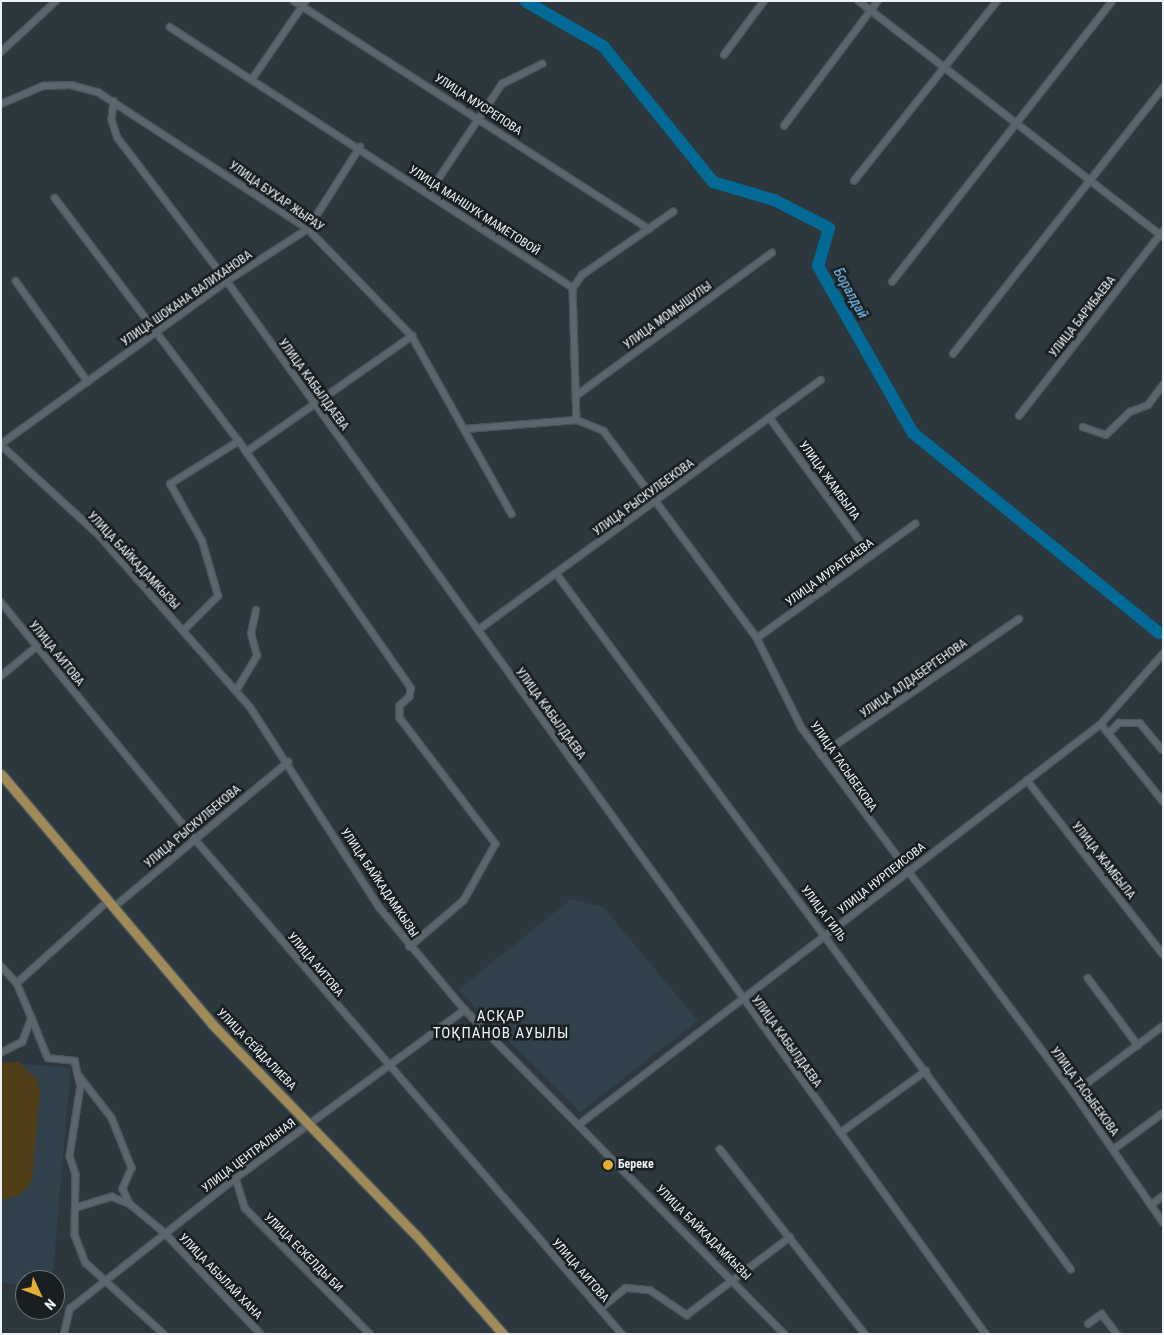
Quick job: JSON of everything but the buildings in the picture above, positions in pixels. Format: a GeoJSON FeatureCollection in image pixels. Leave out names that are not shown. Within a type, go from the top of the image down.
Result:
{"type":"FeatureCollection","features":[{"type":"Feature","properties":{"kind":"main road","name":"УЛИЦА СЕЙДАЛИЕВА"},"geometry":{"type":"LineString","coordinates":[[1,774],[212,1024],[310,1123],[503,1334]]}},
{"type":"Feature","properties":{"kind":"street"},"geometry":{"type":"LineString","coordinates":[[1,52],[56,1]]}},
{"type":"Feature","properties":{"kind":"street","name":"УЛИЦА МУСРЕПОВА"},"geometry":{"type":"LineString","coordinates":[[294,1],[304,4],[649,229]]}},
{"type":"Feature","properties":{"kind":"street"},"geometry":{"type":"LineString","coordinates":[[724,55],[764,1]]}},
{"type":"Feature","properties":{"kind":"street"},"geometry":{"type":"LineString","coordinates":[[859,1],[1162,234]]}},
{"type":"Feature","properties":{"kind":"street"},"geometry":{"type":"LineString","coordinates":[[784,126],[878,1]]}},
{"type":"Feature","properties":{"kind":"street"},"geometry":{"type":"LineString","coordinates":[[854,181],[997,1]]}},
{"type":"Feature","properties":{"kind":"street"},"geometry":{"type":"LineString","coordinates":[[892,282],[1112,1]]}},
{"type":"Feature","properties":{"kind":"street"},"geometry":{"type":"LineString","coordinates":[[253,78],[304,4]]}},
{"type":"Feature","properties":{"kind":"street","name":"УЛИЦА МАНШУК МАМЕТОВОЙ"},"geometry":{"type":"LineString","coordinates":[[170,27],[360,147],[573,288]]}},
{"type":"Feature","properties":{"kind":"street"},"geometry":{"type":"LineString","coordinates":[[429,193],[502,84],[542,64]]}},
{"type":"Feature","properties":{"kind":"street","name":"УЛИЦА БУХАР ЖЫРАУ"},"geometry":{"type":"LineString","coordinates":[[1,104],[43,86],[71,85],[114,101],[308,230],[412,336],[512,514]]}},
{"type":"Feature","properties":{"kind":"street"},"geometry":{"type":"LineString","coordinates":[[953,354],[1163,88]]}},
{"type":"Feature","properties":{"kind":"street","name":"УЛИЦА КАБЫЛДАЕВА"},"geometry":{"type":"LineString","coordinates":[[114,101],[112,120],[118,138],[227,281],[314,405],[478,630],[742,999],[986,1334]]}},
{"type":"Feature","properties":{"kind":"street","name":"УЛИЦА ШОКАНА ВАЛИХАНОВА"},"geometry":{"type":"LineString","coordinates":[[1,445],[227,281],[308,230],[360,147]]}},
{"type":"Feature","properties":{"kind":"street"},"geometry":{"type":"LineString","coordinates":[[55,198],[239,441],[410,688],[410,697],[400,706],[400,718],[496,844],[464,900],[410,947]]}},
{"type":"Feature","properties":{"kind":"street"},"geometry":{"type":"LineString","coordinates":[[578,420],[573,288],[582,275],[673,212]]}},
{"type":"Feature","properties":{"kind":"street","name":"УЛИЦА БАРИБАЕВА"},"geometry":{"type":"LineString","coordinates":[[1019,416],[1162,234]]}},
{"type":"Feature","properties":{"kind":"street","name":"УЛИЦА МОМЫШУЛЫ"},"geometry":{"type":"LineString","coordinates":[[577,395],[772,253]]}},
{"type":"Feature","properties":{"kind":"street"},"geometry":{"type":"LineString","coordinates":[[16,281],[88,382]]}},
{"type":"Feature","properties":{"kind":"street"},"geometry":{"type":"LineString","coordinates":[[246,452],[412,336]]}},
{"type":"Feature","properties":{"kind":"street","name":"УЛИЦА РЫСКУЛБЕКОВА"},"geometry":{"type":"LineString","coordinates":[[478,630],[659,500],[821,380]]}},
{"type":"Feature","properties":{"kind":"street"},"geometry":{"type":"LineString","coordinates":[[1083,427],[1106,434],[1130,412],[1148,405],[1163,386]]}},
{"type":"Feature","properties":{"kind":"street","name":"УЛИЦА ЖАМБЫЛА"},"geometry":{"type":"LineString","coordinates":[[770,418],[871,556]]}},
{"type":"Feature","properties":{"kind":"street","name":"УЛИЦА ТАСЫБЕКОВА"},"geometry":{"type":"LineString","coordinates":[[465,429],[578,420],[604,431],[659,500],[757,638],[802,728],[821,755],[906,873],[1074,1093],[1163,1222]]}},
{"type":"Feature","properties":{"kind":"street"},"geometry":{"type":"LineString","coordinates":[[184,630],[218,596],[202,541],[170,484],[239,441]]}},
{"type":"Feature","properties":{"kind":"street","name":"УЛИЦА БАЙКАДАМКЫЗЫ"},"geometry":{"type":"LineString","coordinates":[[1,445],[99,535],[236,691],[288,762],[410,947],[465,1010],[733,1276],[785,1334]]}},
{"type":"Feature","properties":{"kind":"street","name":"УЛИЦА МУРАТБАЕВА"},"geometry":{"type":"LineString","coordinates":[[757,638],[914,524]]}},
{"type":"Feature","properties":{"kind":"street","name":"УЛИЦА ГИЛЬ"},"geometry":{"type":"LineString","coordinates":[[556,573],[826,935],[1071,1269]]}},
{"type":"Feature","properties":{"kind":"street","name":"УЛИЦА АИТОВА"},"geometry":{"type":"LineString","coordinates":[[1,602],[194,838],[388,1066],[622,1334]]}},
{"type":"Feature","properties":{"kind":"street"},"geometry":{"type":"LineString","coordinates":[[236,691],[257,656],[251,634],[256,611]]}},
{"type":"Feature","properties":{"kind":"street","name":"УЛИЦА АЛДАБЕРГЕНОВА"},"geometry":{"type":"LineString","coordinates":[[821,755],[1019,619]]}},
{"type":"Feature","properties":{"kind":"street"},"geometry":{"type":"LineString","coordinates":[[1,676],[36,646]]}},
{"type":"Feature","properties":{"kind":"street","name":"УЛИЦА НУРПЕИСОВА"},"geometry":{"type":"LineString","coordinates":[[580,1124],[1101,724],[1163,654]]}},
{"type":"Feature","properties":{"kind":"street"},"geometry":{"type":"LineString","coordinates":[[1109,733],[1119,723],[1140,723],[1163,750]]}},
{"type":"Feature","properties":{"kind":"street"},"geometry":{"type":"LineString","coordinates":[[1101,724],[1163,801]]}},
{"type":"Feature","properties":{"kind":"street","name":"УЛИЦА РЫСКУЛБЕКОВА"},"geometry":{"type":"LineString","coordinates":[[17,983],[110,904],[288,762]]}},
{"type":"Feature","properties":{"kind":"street","name":"УЛИЦА ЖАМБЫЛА"},"geometry":{"type":"LineString","coordinates":[[1027,780],[1163,954]]}},
{"type":"Feature","properties":{"kind":"street"},"geometry":{"type":"LineString","coordinates":[[1,966],[17,983],[48,1058],[75,1061],[81,1086],[70,1156],[76,1175],[75,1235],[86,1263],[108,1279],[164,1334]]}},
{"type":"Feature","properties":{"kind":"street"},"geometry":{"type":"LineString","coordinates":[[1088,978],[1138,1045]]}},
{"type":"Feature","properties":{"kind":"street","name":"УЛИЦА ЦЕНТРАЛЬНАЯ"},"geometry":{"type":"LineString","coordinates":[[64,1334],[68,1312],[108,1279],[236,1178],[465,1010]]}},
{"type":"Feature","properties":{"kind":"street"},"geometry":{"type":"LineString","coordinates":[[1,1053],[23,1042],[32,1018]]}},
{"type":"Feature","properties":{"kind":"street"},"geometry":{"type":"LineString","coordinates":[[1074,1093],[1163,1026]]}},
{"type":"Feature","properties":{"kind":"street"},"geometry":{"type":"LineString","coordinates":[[840,1133],[926,1071]]}},
{"type":"Feature","properties":{"kind":"street"},"geometry":{"type":"LineString","coordinates":[[78,1075],[112,1118],[132,1168],[123,1189],[130,1204]]}},
{"type":"Feature","properties":{"kind":"street"},"geometry":{"type":"LineString","coordinates":[[1114,1150],[1163,1113]]}},
{"type":"Feature","properties":{"kind":"street"},"geometry":{"type":"LineString","coordinates":[[720,1149],[865,1334]]}},
{"type":"Feature","properties":{"kind":"street","name":"УЛИЦА ЕСКЕЛДЫ БИ"},"geometry":{"type":"LineString","coordinates":[[236,1178],[245,1208],[370,1334]]}},
{"type":"Feature","properties":{"kind":"street"},"geometry":{"type":"LineString","coordinates":[[1151,1205],[1163,1196]]}},
{"type":"Feature","properties":{"kind":"street"},"geometry":{"type":"LineString","coordinates":[[75,1208],[112,1197],[130,1204]]}},
{"type":"Feature","properties":{"kind":"street","name":"УЛИЦА АБЫЛАЙ ХАНА"},"geometry":{"type":"LineString","coordinates":[[130,1204],[165,1234],[262,1334]]}},
{"type":"Feature","properties":{"kind":"street"},"geometry":{"type":"LineString","coordinates":[[600,1309],[626,1288],[650,1290],[687,1315],[733,1276],[790,1237]]}},
{"type":"Feature","properties":{"kind":"street"},"geometry":{"type":"LineString","coordinates":[[1088,1324],[1102,1314],[1117,1334]]}},
{"type":"Feature","properties":{"kind":"shaded area"},"geometry":{"type":"Polygon","coordinates":[[[571,899],[603,907],[698,1021],[580,1112],[458,990],[571,899]]]}},
{"type":"Feature","properties":{"kind":"shaded area"},"geometry":{"type":"Polygon","coordinates":[[[1,1062],[71,1068],[53,1270],[15,1270],[15,1284],[1,1283],[1,1062]]]}},
{"type":"Feature","properties":{"kind":"shaded area"},"geometry":{"type":"Polygon","coordinates":[[[19,1062],[37,1080],[40,1092],[32,1180],[21,1194],[1,1201],[1,1063],[19,1062]]]}},
{"type":"Feature","properties":{"kind":"waterway","name":"Боралдай"},"geometry":{"type":"LineString","coordinates":[[525,1],[603,46],[713,182],[774,200],[829,228],[818,266],[913,433],[1159,633]]}},
{"type":"Feature","properties":{"kind":"place","name":"Береке"},"geometry":{"type":"Point","coordinates":[608,1165]}},
{"type":"Feature","properties":{"kind":"district","name":"АСҚАР ТОҚПАНОВ АУЫЛЫ"},"geometry":{"type":"Point","coordinates":[501,1024]}}]}
